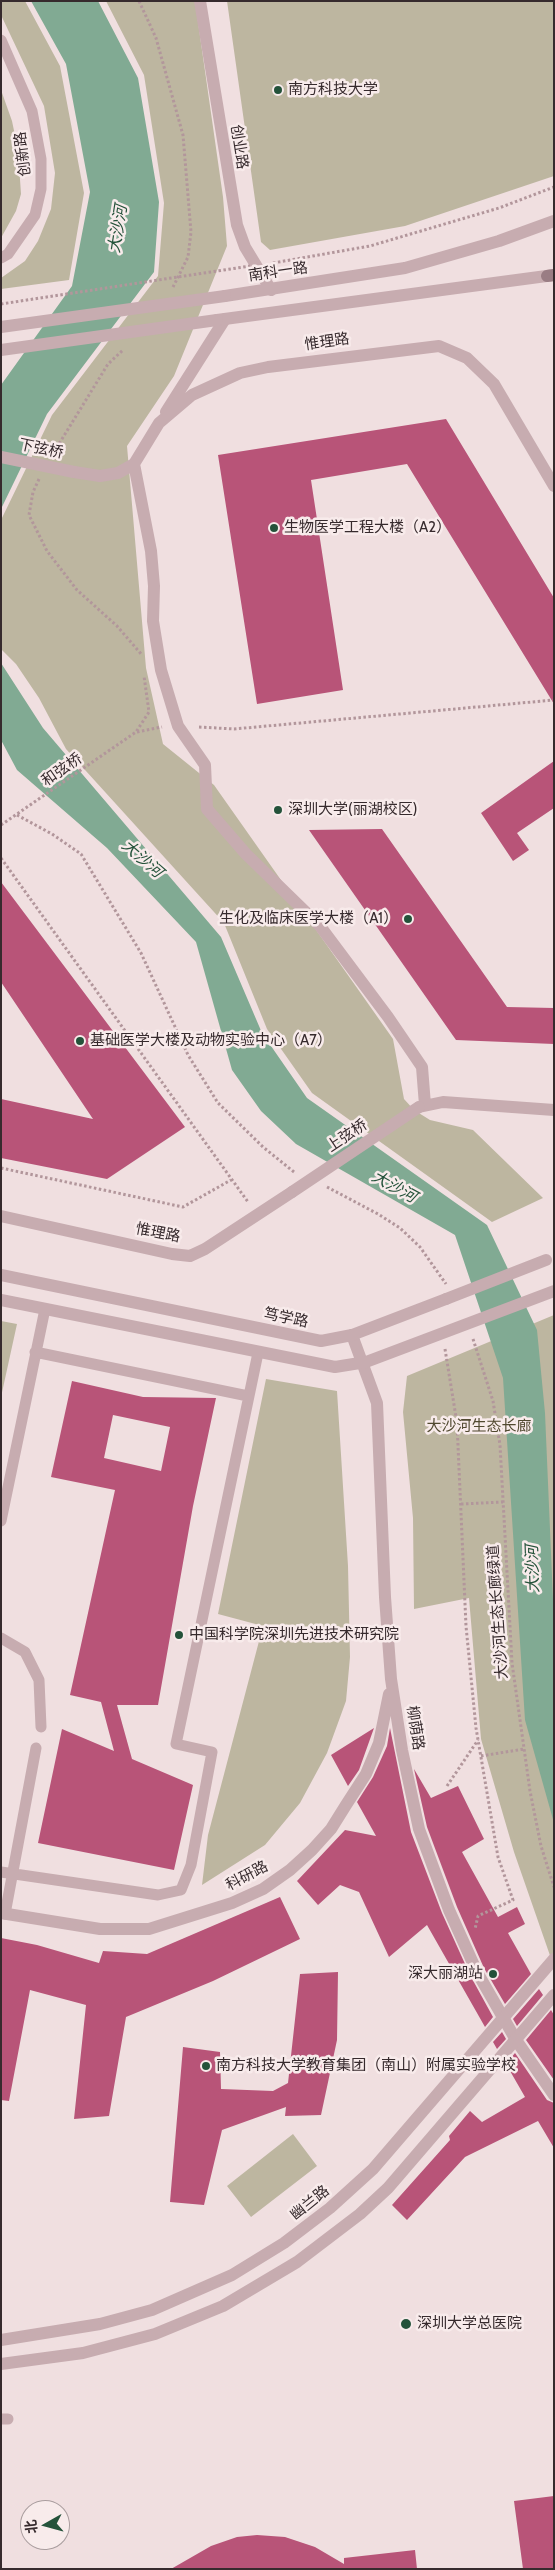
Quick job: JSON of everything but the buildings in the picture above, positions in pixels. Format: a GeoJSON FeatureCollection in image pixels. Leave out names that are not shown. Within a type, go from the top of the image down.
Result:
{"type":"FeatureCollection","features":[{"type":"Feature","properties":{"kind":"street","name":"创业路"},"geometry":{"type":"LineString","coordinates":[[200,1],[237,225],[245,247],[271,290]]}},
{"type":"Feature","properties":{"kind":"street","name":"南科一路"},"geometry":{"type":"LineString","coordinates":[[1,327],[271,290],[405,268],[499,241],[554,221]]}},
{"type":"Feature","properties":{"kind":"street"},"geometry":{"type":"LineString","coordinates":[[1,350],[551,275]]}},
{"type":"Feature","properties":{"kind":"street"},"geometry":{"type":"LineString","coordinates":[[159,423],[221,320]]}},
{"type":"Feature","properties":{"kind":"street","name":"惟理路"},"geometry":{"type":"LineString","coordinates":[[134,464],[159,423],[192,395],[240,373],[268,367],[439,346],[467,358],[494,384],[554,486]]}},
{"type":"Feature","properties":{"kind":"street","name":"下弦桥"},"geometry":{"type":"LineString","coordinates":[[1,457],[100,476],[118,473],[134,464]]}},
{"type":"Feature","properties":{"kind":"street"},"geometry":{"type":"LineString","coordinates":[[134,464],[151,551],[154,621],[161,670],[178,726],[204,765],[207,810],[246,854],[320,926],[388,1017],[422,1067],[422,1106],[442,1102],[554,1110]]}},
{"type":"Feature","properties":{"kind":"street","name":"上弦桥"},"geometry":{"type":"LineString","coordinates":[[292,1192],[422,1106]]}},
{"type":"Feature","properties":{"kind":"street","name":"惟理路"},"geometry":{"type":"LineString","coordinates":[[1,1216],[172,1254],[190,1256],[205,1249],[292,1192]]}},
{"type":"Feature","properties":{"kind":"street","name":"笃学路"},"geometry":{"type":"LineString","coordinates":[[1,1275],[312,1340],[331,1340],[352,1335],[550,1258]]}},
{"type":"Feature","properties":{"kind":"street"},"geometry":{"type":"LineString","coordinates":[[1,1300],[335,1367],[363,1364],[469,1329],[554,1291]]}},
{"type":"Feature","properties":{"kind":"street","name":"柳荫路"},"geometry":{"type":"LineString","coordinates":[[352,1335],[377,1403],[385,1597],[391,1679],[402,1750],[419,1829],[449,1910],[470,1956],[516,2040],[554,2095]]}},
{"type":"Feature","properties":{"kind":"street","name":"科研路"},"geometry":{"type":"LineString","coordinates":[[3,1913],[100,1929],[149,1929],[232,1903],[262,1889],[290,1870],[312,1850],[331,1829],[361,1782],[379,1743],[391,1679]]}},
{"type":"Feature","properties":{"kind":"street","name":"幽兰路"},"geometry":{"type":"LineString","coordinates":[[1,2340],[100,2324],[152,2310],[232,2275],[284,2243],[330,2208],[373,2169],[551,1962]]}},
{"type":"Feature","properties":{"kind":"street"},"geometry":{"type":"LineString","coordinates":[[1,2364],[83,2352],[155,2334],[192,2320],[262,2284],[327,2240],[388,2188],[554,1995]]}},
{"type":"Feature","properties":{"kind":"lane","name":"创新路"},"geometry":{"type":"LineString","coordinates":[[1,40],[32,111],[41,159],[41,189],[35,215],[8,254],[1,258]]}},
{"type":"Feature","properties":{"kind":"lane"},"geometry":{"type":"LineString","coordinates":[[1,1521],[45,1309]]}},
{"type":"Feature","properties":{"kind":"lane"},"geometry":{"type":"LineString","coordinates":[[35,1352],[248,1396]]}},
{"type":"Feature","properties":{"kind":"lane"},"geometry":{"type":"LineString","coordinates":[[7,1873],[158,1896],[181,1890],[191,1865],[212,1752],[176,1744],[258,1353]]}},
{"type":"Feature","properties":{"kind":"lane"},"geometry":{"type":"LineString","coordinates":[[1,1638],[25,1652],[39,1680],[41,1727]]}},
{"type":"Feature","properties":{"kind":"lane"},"geometry":{"type":"LineString","coordinates":[[3,1913],[7,1873],[36,1748]]}},
{"type":"Feature","properties":{"kind":"path"},"geometry":{"type":"LineString","coordinates":[[139,1],[156,38],[183,135],[191,232],[188,257],[171,291]]}},
{"type":"Feature","properties":{"kind":"path"},"geometry":{"type":"LineString","coordinates":[[272,263],[370,246],[499,208],[554,187]]}},
{"type":"Feature","properties":{"kind":"path"},"geometry":{"type":"LineString","coordinates":[[1,304],[250,266]]}},
{"type":"Feature","properties":{"kind":"path"},"geometry":{"type":"LineString","coordinates":[[50,461],[108,364],[130,344]]}},
{"type":"Feature","properties":{"kind":"path"},"geometry":{"type":"LineString","coordinates":[[41,476],[33,492],[29,515],[47,552],[77,590],[117,626],[142,655],[143,665]]}},
{"type":"Feature","properties":{"kind":"path"},"geometry":{"type":"LineString","coordinates":[[136,732],[149,712],[144,674]]}},
{"type":"Feature","properties":{"kind":"path"},"geometry":{"type":"LineString","coordinates":[[136,732],[178,726],[234,729],[554,700]]}},
{"type":"Feature","properties":{"kind":"path","name":"和弦桥"},"geometry":{"type":"LineString","coordinates":[[1,826],[136,732]]}},
{"type":"Feature","properties":{"kind":"path"},"geometry":{"type":"LineString","coordinates":[[17,815],[52,834],[81,854],[141,953],[188,1055],[218,1103],[263,1147],[296,1173]]}},
{"type":"Feature","properties":{"kind":"path"},"geometry":{"type":"LineString","coordinates":[[1,858],[257,1215]]}},
{"type":"Feature","properties":{"kind":"path"},"geometry":{"type":"LineString","coordinates":[[1,1168],[183,1207],[231,1180]]}},
{"type":"Feature","properties":{"kind":"path"},"geometry":{"type":"LineString","coordinates":[[318,1183],[378,1214],[400,1228],[420,1247],[447,1285]]}},
{"type":"Feature","properties":{"kind":"path","name":"大沙河生态长廊绿道"},"geometry":{"type":"LineString","coordinates":[[469,1329],[493,1401],[500,1445],[512,1663],[524,1749],[542,1846],[554,1887]]}},
{"type":"Feature","properties":{"kind":"path"},"geometry":{"type":"LineString","coordinates":[[447,1360],[457,1423],[466,1626],[478,1739],[498,1857],[513,1900],[478,1916],[470,1956]]}},
{"type":"Feature","properties":{"kind":"path"},"geometry":{"type":"LineString","coordinates":[[461,1504],[503,1502]]}},
{"type":"Feature","properties":{"kind":"path"},"geometry":{"type":"LineString","coordinates":[[446,1786],[478,1739]]}},
{"type":"Feature","properties":{"kind":"path"},"geometry":{"type":"LineString","coordinates":[[481,1756],[524,1749]]}},
{"type":"Feature","properties":{"kind":"green space"},"geometry":{"type":"Polygon","coordinates":[[[1,1],[25,1],[60,66],[84,193],[69,280],[1,289],[1,278],[25,261],[38,241],[51,209],[55,173],[44,106],[1,15],[1,1]]]}},
{"type":"Feature","properties":{"kind":"green space"},"geometry":{"type":"Polygon","coordinates":[[[106,1],[195,1],[223,197],[227,246],[174,376],[127,446],[146,668],[163,744],[214,785],[393,1039],[404,1099],[414,1110],[430,1120],[473,1130],[543,1198],[492,1222],[312,1093],[267,1029],[224,923],[66,749],[39,698],[16,664],[1,649],[1,520],[52,415],[158,276],[164,203],[144,75],[106,1]]]}},
{"type":"Feature","properties":{"kind":"green space"},"geometry":{"type":"Polygon","coordinates":[[[227,1],[554,1],[554,176],[405,226],[270,250],[261,242],[227,1]]]}},
{"type":"Feature","properties":{"kind":"green space"},"geometry":{"type":"Polygon","coordinates":[[[1,90],[12,121],[18,150],[21,194],[16,211],[1,238],[1,90]]]}},
{"type":"Feature","properties":{"kind":"green space","name":"大沙河生态长廊"},"geometry":{"type":"Polygon","coordinates":[[[554,1315],[554,1967],[514,1852],[481,1739],[469,1598],[414,1609],[413,1518],[403,1412],[407,1376],[554,1315]]]}},
{"type":"Feature","properties":{"kind":"green space"},"geometry":{"type":"Polygon","coordinates":[[[1,1321],[17,1324],[1,1397],[1,1321]]]}},
{"type":"Feature","properties":{"kind":"green space"},"geometry":{"type":"Polygon","coordinates":[[[266,1379],[337,1391],[348,1566],[350,1657],[346,1701],[327,1753],[300,1803],[265,1845],[202,1885],[208,1835],[263,1626],[218,1614],[266,1379]]]}},
{"type":"Feature","properties":{"kind":"green space"},"geometry":{"type":"Polygon","coordinates":[[[293,2134],[317,2166],[251,2217],[227,2186],[293,2134]]]}},
{"type":"Feature","properties":{"kind":"water","name":"大沙河"},"geometry":{"type":"Polygon","coordinates":[[[31,1],[98,1],[138,78],[159,202],[154,272],[47,414],[1,509],[1,385],[72,286],[90,192],[66,64],[31,1]]]}},
{"type":"Feature","properties":{"kind":"water","name":"大沙河"},"geometry":{"type":"Polygon","coordinates":[[[1,663],[43,728],[221,937],[262,1033],[307,1098],[487,1225],[537,1330],[545,1413],[554,1623],[554,1823],[525,1720],[503,1378],[455,1235],[296,1144],[261,1111],[232,1070],[196,942],[107,848],[17,770],[1,740],[1,663]]]}},
{"type":"Feature","properties":{"kind":"place","name":"南方科技大学"},"geometry":{"type":"Point","coordinates":[278,90]}},
{"type":"Feature","properties":{"kind":"place","name":"生物医学工程大楼（A2）"},"geometry":{"type":"Point","coordinates":[274,528]}},
{"type":"Feature","properties":{"kind":"place","name":"深圳大学(丽湖校区)"},"geometry":{"type":"Point","coordinates":[278,810]}},
{"type":"Feature","properties":{"kind":"place","name":"生化及临床医学大楼（A1）"},"geometry":{"type":"Point","coordinates":[408,919]}},
{"type":"Feature","properties":{"kind":"place","name":"基础医学大楼及动物实验中心（A7）"},"geometry":{"type":"Point","coordinates":[80,1041]}},
{"type":"Feature","properties":{"kind":"place","name":"中国科学院深圳先进技术研究院"},"geometry":{"type":"Point","coordinates":[179,1635]}},
{"type":"Feature","properties":{"kind":"place","name":"深大丽湖站"},"geometry":{"type":"Point","coordinates":[493,1974]}},
{"type":"Feature","properties":{"kind":"place","name":"南方科技大学教育集团（南山）附属实验学校"},"geometry":{"type":"Point","coordinates":[206,2066]}},
{"type":"Feature","properties":{"kind":"place","name":"深圳大学总医院"},"geometry":{"type":"Point","coordinates":[406,2324]}}]}
